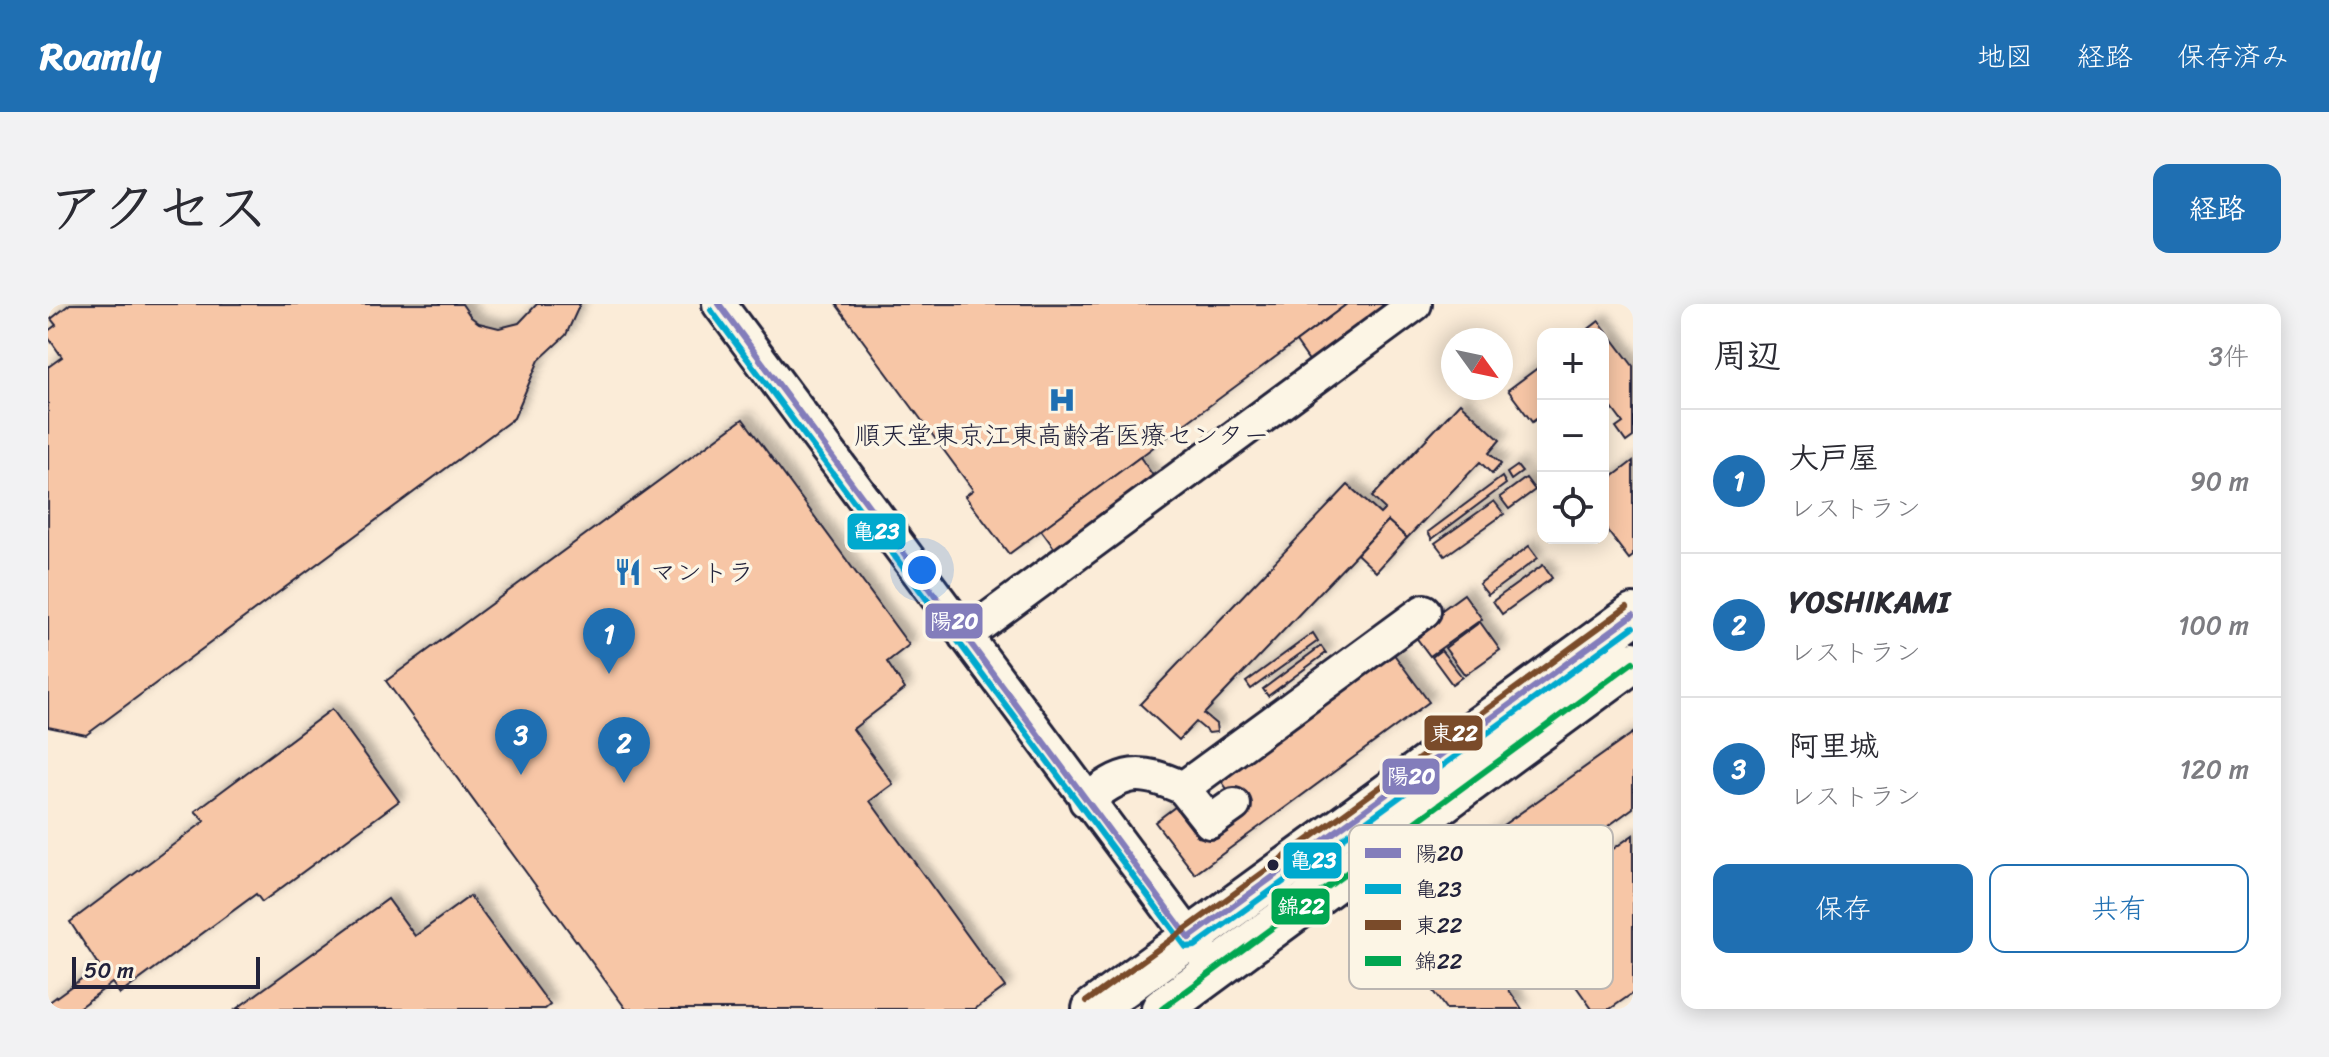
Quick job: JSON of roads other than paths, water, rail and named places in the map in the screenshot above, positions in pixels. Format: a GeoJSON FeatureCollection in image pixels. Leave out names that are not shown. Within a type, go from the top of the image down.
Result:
{"type":"FeatureCollection","features":[{"type":"Feature","properties":{"kind":"main road"},"geometry":{"type":"LineString","coordinates":[[1093,1009],[1633,615]]}},
{"type":"Feature","properties":{"kind":"main road"},"geometry":{"type":"LineString","coordinates":[[1412,825],[1633,662]]}},
{"type":"Feature","properties":{"kind":"main road"},"geometry":{"type":"LineString","coordinates":[[1162,1009],[1349,871]]}},
{"type":"Feature","properties":{"kind":"street"},"geometry":{"type":"LineString","coordinates":[[719,304],[1086,801],[1215,970]]}},
{"type":"Feature","properties":{"kind":"street"},"geometry":{"type":"LineString","coordinates":[[965,636],[1415,304]]}},
{"type":"Feature","properties":{"kind":"street"},"geometry":{"type":"LineString","coordinates":[[1183,788],[1424,611]]}},
{"type":"Feature","properties":{"kind":"street"},"geometry":{"type":"LineString","coordinates":[[1086,801],[1100,789],[1130,773],[1163,779],[1183,788],[1210,822],[1234,805]]}},
{"type":"Feature","properties":{"kind":"place","name":"順天堂東京江東高齢者医療センター"},"geometry":{"type":"Point","coordinates":[1062,400]}},
{"type":"Feature","properties":{"kind":"place","name":"マントラ"},"geometry":{"type":"Point","coordinates":[628,572]}},
{"type":"Feature","properties":{"kind":"place","name":"大戸屋"},"geometry":{"type":"Point","coordinates":[609,674]}},
{"type":"Feature","properties":{"kind":"place","name":"阿里城"},"geometry":{"type":"Point","coordinates":[521,775]}},
{"type":"Feature","properties":{"kind":"place","name":"YOSHIKAMI"},"geometry":{"type":"Point","coordinates":[624,783]}}]}
